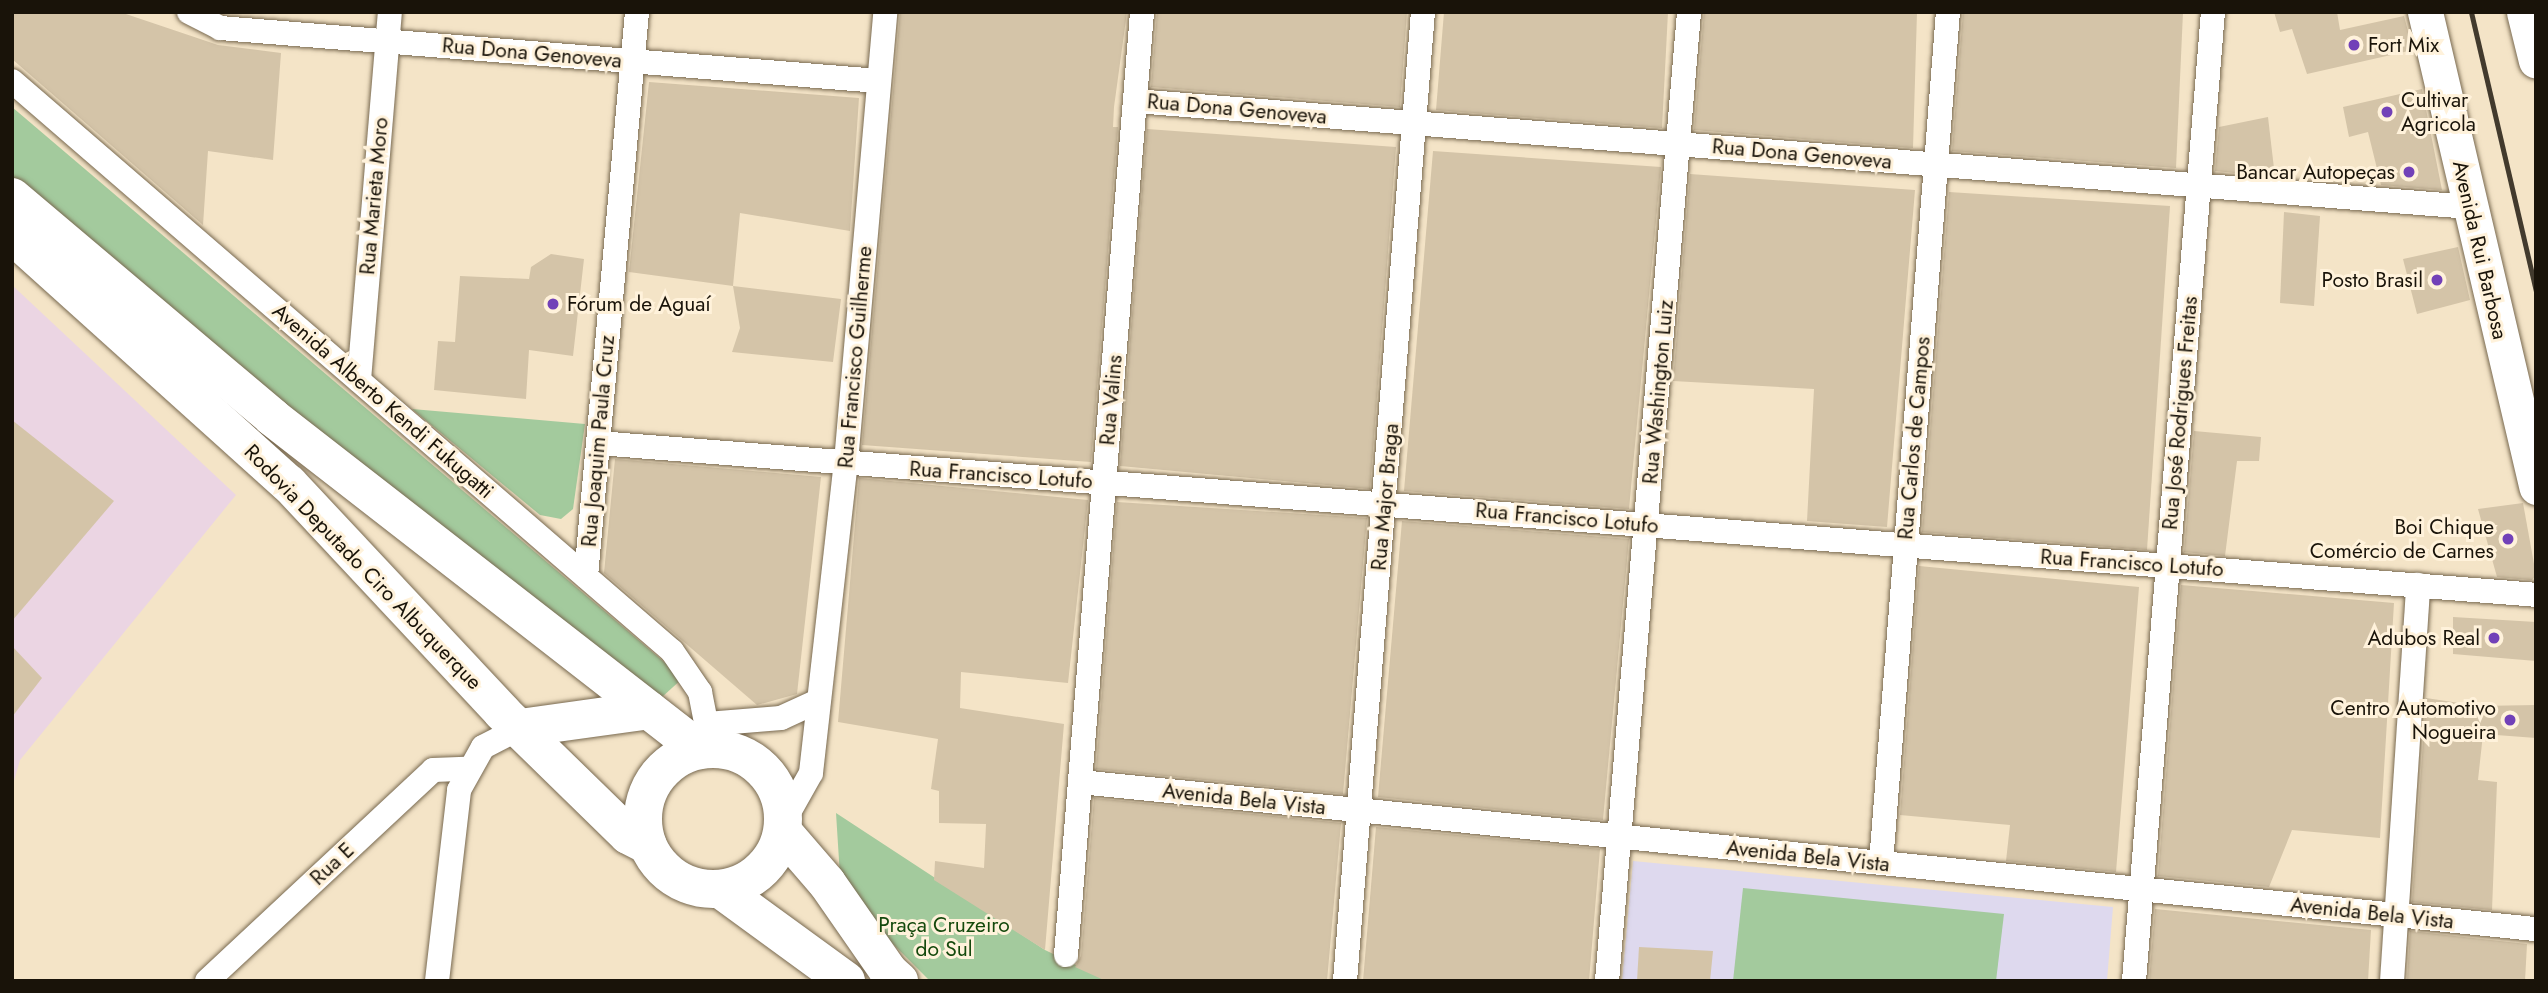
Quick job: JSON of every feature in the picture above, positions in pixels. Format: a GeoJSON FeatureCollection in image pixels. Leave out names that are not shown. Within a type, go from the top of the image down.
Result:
{"type":"FeatureCollection","features":[{"type":"Feature","properties":{"kind":"main road","name":"Avenida Rui Barbosa"},"geometry":{"type":"LineString","coordinates":[[2425,12],[2536,487]]}},
{"type":"Feature","properties":{"kind":"main road"},"geometry":{"type":"LineString","coordinates":[[2524,12],[2536,61]]}},
{"type":"Feature","properties":{"kind":"main road","name":"Rodovia Deputado Ciro Albuquerque"},"geometry":{"type":"LineString","coordinates":[[12,197],[272,417],[649,710],[706,741]]}},
{"type":"Feature","properties":{"kind":"main road","name":"Rodovia Deputado Ciro Albuquerque"},"geometry":{"type":"LineString","coordinates":[[12,235],[289,484],[520,728],[628,835],[648,845]]}},
{"type":"Feature","properties":{"kind":"main road"},"geometry":{"type":"LineString","coordinates":[[520,728],[649,710]]}},
{"type":"Feature","properties":{"kind":"main road"},"geometry":{"type":"LineString","coordinates":[[846,981],[720,889],[674,877],[648,845],[645,800],[655,779],[671,762],[706,741],[738,753],[757,764],[772,779],[784,826],[894,977]]}},
{"type":"Feature","properties":{"kind":"main road"},"geometry":{"type":"LineString","coordinates":[[720,889],[761,871],[784,826]]}},
{"type":"Feature","properties":{"kind":"street","name":"Rua Dona Genoveva"},"geometry":{"type":"LineString","coordinates":[[189,12],[220,28],[879,80]]}},
{"type":"Feature","properties":{"kind":"street","name":"Rua Marieta Moro"},"geometry":{"type":"LineString","coordinates":[[359,380],[390,12]]}},
{"type":"Feature","properties":{"kind":"street","name":"Rua Joaquim Paula Cruz"},"geometry":{"type":"LineString","coordinates":[[586,576],[637,12]]}},
{"type":"Feature","properties":{"kind":"street","name":"Rua Francisco Guilherme"},"geometry":{"type":"LineString","coordinates":[[784,826],[811,774],[846,463],[885,12]]}},
{"type":"Feature","properties":{"kind":"street","name":"Rua Valins"},"geometry":{"type":"LineString","coordinates":[[1066,956],[1142,12]]}},
{"type":"Feature","properties":{"kind":"street","name":"Rua Major Braga"},"geometry":{"type":"LineString","coordinates":[[1345,981],[1423,12]]}},
{"type":"Feature","properties":{"kind":"street","name":"Rua Washington Luiz"},"geometry":{"type":"LineString","coordinates":[[1607,981],[1689,12]]}},
{"type":"Feature","properties":{"kind":"street","name":"Rua Carlos de Campos"},"geometry":{"type":"LineString","coordinates":[[1881,863],[1948,12]]}},
{"type":"Feature","properties":{"kind":"street","name":"Rua José Rodrigues Freitas"},"geometry":{"type":"LineString","coordinates":[[2134,981],[2213,12]]}},
{"type":"Feature","properties":{"kind":"street","name":"Avenida Alberto Kendi Fukugatti"},"geometry":{"type":"LineString","coordinates":[[12,81],[672,651],[700,692],[706,741]]}},
{"type":"Feature","properties":{"kind":"street","name":"Rua Dona Genoveva"},"geometry":{"type":"LineString","coordinates":[[1135,101],[2470,207]]}},
{"type":"Feature","properties":{"kind":"street","name":"Rua Francisco Lotufo"},"geometry":{"type":"LineString","coordinates":[[598,443],[2536,595]]}},
{"type":"Feature","properties":{"kind":"street"},"geometry":{"type":"LineString","coordinates":[[2392,981],[2418,585]]}},
{"type":"Feature","properties":{"kind":"street"},"geometry":{"type":"LineString","coordinates":[[706,741],[781,718],[818,701]]}},
{"type":"Feature","properties":{"kind":"street"},"geometry":{"type":"LineString","coordinates":[[438,981],[448,852],[466,769],[483,747],[520,728]]}},
{"type":"Feature","properties":{"kind":"street","name":"Rua E"},"geometry":{"type":"LineString","coordinates":[[207,981],[433,770],[466,769]]}},
{"type":"Feature","properties":{"kind":"street","name":"Avenida Bela Vista"},"geometry":{"type":"LineString","coordinates":[[1080,782],[2536,929]]}},
{"type":"Feature","properties":{"kind":"shaded area"},"geometry":{"type":"Polygon","coordinates":[[[12,285],[236,495],[20,760],[12,788],[12,285]]]}},
{"type":"Feature","properties":{"kind":"shaded area"},"geometry":{"type":"Polygon","coordinates":[[[1633,861],[2113,907],[2107,981],[1622,981],[1633,861]]]}},
{"type":"Feature","properties":{"kind":"green space"},"geometry":{"type":"Polygon","coordinates":[[[12,107],[683,678],[651,707],[12,176],[12,107]]]}},
{"type":"Feature","properties":{"kind":"green space"},"geometry":{"type":"Polygon","coordinates":[[[412,409],[585,424],[573,509],[561,519],[540,515],[412,409]]]}},
{"type":"Feature","properties":{"kind":"green space","name":"Praça Cruzeiro do Sul"},"geometry":{"type":"Polygon","coordinates":[[[836,813],[1045,950],[1109,981],[930,981],[841,892],[836,813]]]}},
{"type":"Feature","properties":{"kind":"green space"},"geometry":{"type":"Polygon","coordinates":[[[1743,888],[2004,914],[1996,981],[1733,981],[1743,888]]]}},
{"type":"Feature","properties":{"kind":"building"},"geometry":{"type":"Polygon","coordinates":[[[12,12],[120,12],[218,45],[281,53],[273,160],[208,151],[203,225],[12,59],[12,12]]]}},
{"type":"Feature","properties":{"kind":"building"},"geometry":{"type":"Polygon","coordinates":[[[900,12],[1127,12],[1114,107],[1113,127],[1118,127],[1091,462],[862,445],[900,12]]]}},
{"type":"Feature","properties":{"kind":"building"},"geometry":{"type":"Polygon","coordinates":[[[1157,12],[1407,12],[1400,107],[1151,87],[1157,12]]]}},
{"type":"Feature","properties":{"kind":"building"},"geometry":{"type":"Polygon","coordinates":[[[1444,12],[1668,12],[1662,128],[1436,110],[1444,12]]]}},
{"type":"Feature","properties":{"kind":"building"},"geometry":{"type":"Polygon","coordinates":[[[1704,12],[1917,12],[1913,148],[1694,130],[1704,12]]]}},
{"type":"Feature","properties":{"kind":"building"},"geometry":{"type":"Polygon","coordinates":[[[1963,12],[2183,12],[2176,168],[1952,151],[1963,12]]]}},
{"type":"Feature","properties":{"kind":"building","name":"Fort Mix"},"geometry":{"type":"Polygon","coordinates":[[[2274,12],[2337,12],[2340,30],[2404,16],[2413,50],[2307,74],[2292,29],[2280,32],[2274,12]]]}},
{"type":"Feature","properties":{"kind":"building"},"geometry":{"type":"Polygon","coordinates":[[[649,82],[859,98],[850,231],[740,213],[733,286],[629,272],[649,82]]]}},
{"type":"Feature","properties":{"kind":"building"},"geometry":{"type":"Polygon","coordinates":[[[2422,89],[2442,190],[2381,185],[2368,132],[2349,137],[2343,107],[2422,89]]]}},
{"type":"Feature","properties":{"kind":"building"},"geometry":{"type":"Polygon","coordinates":[[[2268,117],[2275,177],[2215,171],[2219,127],[2268,117]]]}},
{"type":"Feature","properties":{"kind":"building"},"geometry":{"type":"Polygon","coordinates":[[[1147,129],[1396,147],[1370,489],[1120,466],[1147,129]]]}},
{"type":"Feature","properties":{"kind":"building"},"geometry":{"type":"Polygon","coordinates":[[[1433,151],[1661,167],[1629,509],[1404,491],[1433,151]]]}},
{"type":"Feature","properties":{"kind":"building"},"geometry":{"type":"Polygon","coordinates":[[[1690,174],[1915,190],[1887,527],[1807,521],[1814,389],[1673,381],[1690,174]]]}},
{"type":"Feature","properties":{"kind":"building"},"geometry":{"type":"Polygon","coordinates":[[[1949,192],[2170,206],[2147,550],[1922,532],[1949,192]]]}},
{"type":"Feature","properties":{"kind":"building"},"geometry":{"type":"Polygon","coordinates":[[[2284,212],[2320,216],[2314,306],[2280,303],[2284,212]]]}},
{"type":"Feature","properties":{"kind":"building","name":"Posto Brasil"},"geometry":{"type":"Polygon","coordinates":[[[2458,247],[2470,300],[2417,314],[2403,259],[2458,247]]]}},
{"type":"Feature","properties":{"kind":"building"},"geometry":{"type":"Polygon","coordinates":[[[551,254],[584,259],[573,356],[529,350],[526,399],[434,390],[438,341],[455,342],[460,276],[529,279],[531,267],[551,254]]]}},
{"type":"Feature","properties":{"kind":"building"},"geometry":{"type":"Polygon","coordinates":[[[733,286],[841,299],[833,362],[732,352],[740,328],[733,286]]]}},
{"type":"Feature","properties":{"kind":"building"},"geometry":{"type":"Polygon","coordinates":[[[12,420],[114,501],[12,621],[12,420]]]}},
{"type":"Feature","properties":{"kind":"building"},"geometry":{"type":"Polygon","coordinates":[[[2194,431],[2261,437],[2259,461],[2237,461],[2225,556],[2184,552],[2194,431]]]}},
{"type":"Feature","properties":{"kind":"building"},"geometry":{"type":"Polygon","coordinates":[[[615,459],[821,477],[797,694],[757,705],[604,573],[615,459]]]}},
{"type":"Feature","properties":{"kind":"building"},"geometry":{"type":"Polygon","coordinates":[[[859,478],[1088,500],[1068,683],[961,672],[960,708],[1064,724],[1045,950],[934,880],[935,861],[984,868],[986,824],[939,823],[939,791],[931,789],[938,739],[838,722],[859,478]]]}},
{"type":"Feature","properties":{"kind":"building"},"geometry":{"type":"Polygon","coordinates":[[[1117,502],[1367,518],[1343,794],[1096,769],[1117,502]]]}},
{"type":"Feature","properties":{"kind":"building","name":"Boi Chique Comércio de Carnes"},"geometry":{"type":"Polygon","coordinates":[[[2523,503],[2536,575],[2532,580],[2497,577],[2478,509],[2523,503]]]}},
{"type":"Feature","properties":{"kind":"building"},"geometry":{"type":"Polygon","coordinates":[[[1402,521],[1629,539],[1603,820],[1378,797],[1402,521]]]}},
{"type":"Feature","properties":{"kind":"building"},"geometry":{"type":"Polygon","coordinates":[[[1919,566],[2139,587],[2116,872],[2006,861],[2010,825],[1900,815],[1919,566]]]}},
{"type":"Feature","properties":{"kind":"building"},"geometry":{"type":"Polygon","coordinates":[[[2181,585],[2394,603],[2380,838],[2292,830],[2269,887],[2158,876],[2181,585]]]}},
{"type":"Feature","properties":{"kind":"building","name":"Adubos Real"},"geometry":{"type":"Polygon","coordinates":[[[2453,617],[2536,622],[2536,661],[2453,654],[2453,617]]]}},
{"type":"Feature","properties":{"kind":"building"},"geometry":{"type":"Polygon","coordinates":[[[12,646],[42,678],[12,717],[12,646]]]}},
{"type":"Feature","properties":{"kind":"building"},"geometry":{"type":"Polygon","coordinates":[[[2426,698],[2479,706],[2536,705],[2536,738],[2483,734],[2478,780],[2497,782],[2492,910],[2412,902],[2426,698]]]}},
{"type":"Feature","properties":{"kind":"building"},"geometry":{"type":"Polygon","coordinates":[[[1094,798],[1341,823],[1327,981],[1106,981],[1075,967],[1081,956],[1094,798]]]}},
{"type":"Feature","properties":{"kind":"building"},"geometry":{"type":"Polygon","coordinates":[[[1376,827],[1600,849],[1589,981],[1363,981],[1376,827]]]}},
{"type":"Feature","properties":{"kind":"building"},"geometry":{"type":"Polygon","coordinates":[[[2155,909],[2371,930],[2368,981],[2149,981],[2155,909]]]}},
{"type":"Feature","properties":{"kind":"building"},"geometry":{"type":"Polygon","coordinates":[[[2410,931],[2527,944],[2525,981],[2407,981],[2410,931]]]}},
{"type":"Feature","properties":{"kind":"building"},"geometry":{"type":"Polygon","coordinates":[[[1639,947],[1713,951],[1710,981],[1637,981],[1639,947]]]}},
{"type":"Feature","properties":{"kind":"railway"},"geometry":{"type":"LineString","coordinates":[[2471,12],[2536,292]]}},
{"type":"Feature","properties":{"kind":"place","name":"Fort Mix"},"geometry":{"type":"Point","coordinates":[2354,45]}},
{"type":"Feature","properties":{"kind":"place","name":"Cultivar Agricola"},"geometry":{"type":"Point","coordinates":[2387,112]}},
{"type":"Feature","properties":{"kind":"place","name":"Bancar Autopeças"},"geometry":{"type":"Point","coordinates":[2409,172]}},
{"type":"Feature","properties":{"kind":"place","name":"Posto Brasil"},"geometry":{"type":"Point","coordinates":[2437,280]}},
{"type":"Feature","properties":{"kind":"place","name":"Fórum de Aguaí"},"geometry":{"type":"Point","coordinates":[553,304]}},
{"type":"Feature","properties":{"kind":"place","name":"Boi Chique Comércio de Carnes"},"geometry":{"type":"Point","coordinates":[2508,539]}},
{"type":"Feature","properties":{"kind":"place","name":"Adubos Real"},"geometry":{"type":"Point","coordinates":[2494,638]}},
{"type":"Feature","properties":{"kind":"place","name":"Centro Automotivo Nogueira"},"geometry":{"type":"Point","coordinates":[2510,720]}}]}
